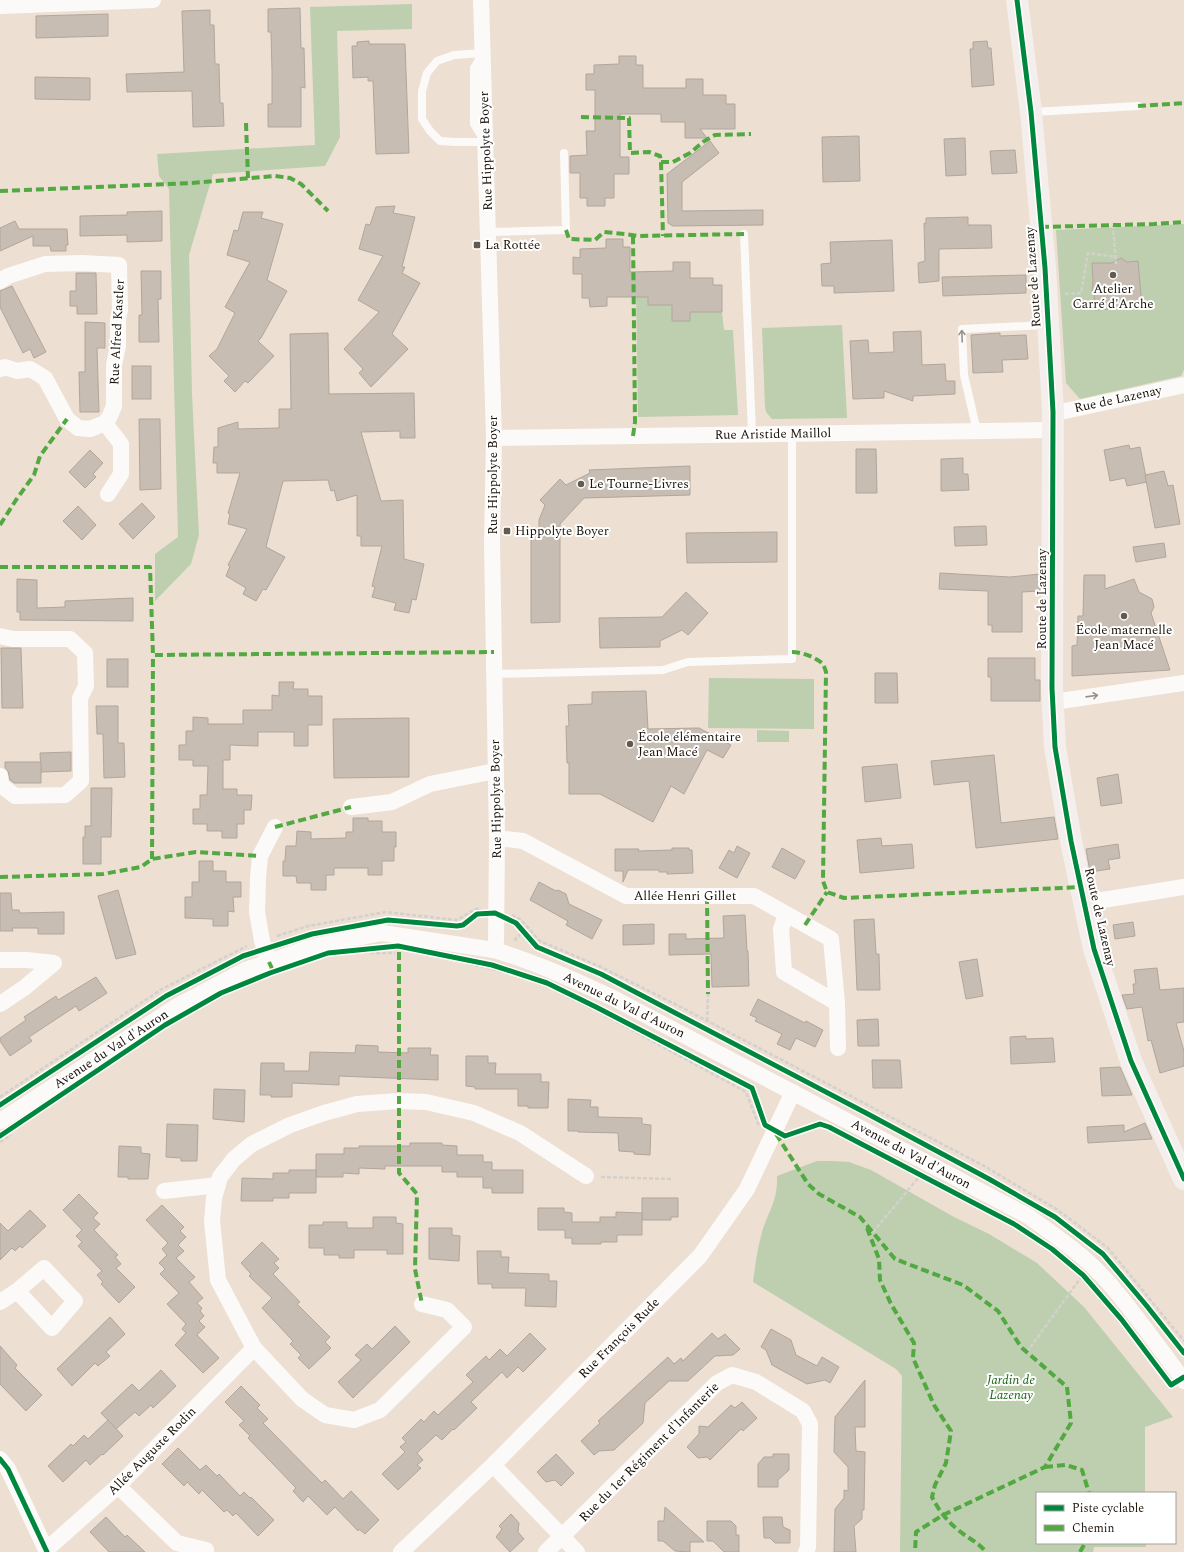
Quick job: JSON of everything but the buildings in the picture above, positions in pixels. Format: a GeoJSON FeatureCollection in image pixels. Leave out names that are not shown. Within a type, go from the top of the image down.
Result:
{"type":"FeatureCollection","features":[{"type":"Feature","properties":{"kind":"street"},"geometry":{"type":"LineString","coordinates":[[0,6],[153,0]]}},
{"type":"Feature","properties":{"kind":"street","name":"Rue Hippolyte Boyer"},"geometry":{"type":"LineString","coordinates":[[481,0],[484,53],[494,438],[492,542],[497,838],[495,913],[496,940],[494,950]]}},
{"type":"Feature","properties":{"kind":"street","name":"Route de Lazenay"},"geometry":{"type":"LineString","coordinates":[[1017,0],[1031,112],[1046,296],[1053,421],[1053,702],[1055,747],[1071,841],[1094,949],[1131,1061],[1184,1179]]}},
{"type":"Feature","properties":{"kind":"street","name":"Rue Alfred Kastler"},"geometry":{"type":"LineString","coordinates":[[0,281],[8,276],[45,264],[82,263],[119,266],[120,310],[118,319],[118,346],[114,365],[114,406],[105,423]]}},
{"type":"Feature","properties":{"kind":"street"},"geometry":{"type":"LineString","coordinates":[[2,364],[18,372],[30,369],[45,378],[66,419],[78,428],[90,429],[105,423],[121,444],[121,474],[108,494]]}},
{"type":"Feature","properties":{"kind":"street","name":"Rue de Lazenay"},"geometry":{"type":"LineString","coordinates":[[1053,421],[1065,411],[1184,385]]}},
{"type":"Feature","properties":{"kind":"street","name":"Rue Aristide Maillol"},"geometry":{"type":"LineString","coordinates":[[494,438],[977,431],[1053,421]]}},
{"type":"Feature","properties":{"kind":"street"},"geometry":{"type":"LineString","coordinates":[[0,636],[13,639],[70,639],[85,653],[86,686],[80,698],[81,781],[65,795],[15,796],[1,785],[0,776]]}},
{"type":"Feature","properties":{"kind":"street"},"geometry":{"type":"LineString","coordinates":[[1053,702],[1184,682]]}},
{"type":"Feature","properties":{"kind":"street"},"geometry":{"type":"LineString","coordinates":[[351,807],[392,802],[430,784],[495,772]]}},
{"type":"Feature","properties":{"kind":"street"},"geometry":{"type":"LineString","coordinates":[[269,962],[262,941],[257,912],[260,856],[275,827]]}},
{"type":"Feature","properties":{"kind":"street","name":"Allée Henri Gillet"},"geometry":{"type":"LineString","coordinates":[[497,838],[523,841],[626,896],[754,896],[831,939],[837,1003],[838,1048]]}},
{"type":"Feature","properties":{"kind":"street"},"geometry":{"type":"LineString","coordinates":[[1084,903],[1184,887]]}},
{"type":"Feature","properties":{"kind":"street"},"geometry":{"type":"LineString","coordinates":[[786,914],[781,929],[784,972],[837,1003]]}},
{"type":"Feature","properties":{"kind":"street","name":"Avenue du Val d'Auron"},"geometry":{"type":"LineString","coordinates":[[6,1124],[177,1006],[245,970],[312,947],[382,933],[494,950],[510,954],[555,972],[797,1085],[1028,1216],[1070,1245],[1107,1281],[1141,1322],[1184,1381]]}},
{"type":"Feature","properties":{"kind":"street"},"geometry":{"type":"LineString","coordinates":[[0,960],[27,960],[54,963],[24,988],[0,1004]]}},
{"type":"Feature","properties":{"kind":"street","name":"Rue François Rude"},"geometry":{"type":"LineString","coordinates":[[401,1552],[493,1464],[700,1256],[747,1188],[797,1085]]}},
{"type":"Feature","properties":{"kind":"street"},"geometry":{"type":"LineString","coordinates":[[422,1304],[447,1310],[464,1327],[380,1410],[354,1420],[325,1415],[302,1399],[254,1348],[218,1280],[212,1221],[214,1198],[220,1177],[234,1160],[252,1144],[290,1125],[324,1113],[357,1104],[398,1101],[426,1102],[474,1113],[520,1133],[586,1176]]}},
{"type":"Feature","properties":{"kind":"street"},"geometry":{"type":"LineString","coordinates":[[164,1191],[218,1184]]}},
{"type":"Feature","properties":{"kind":"street"},"geometry":{"type":"LineString","coordinates":[[0,1302],[17,1291]]}},
{"type":"Feature","properties":{"kind":"street","name":"Allée Auguste Rodin"},"geometry":{"type":"LineString","coordinates":[[47,1551],[118,1486],[254,1348]]}},
{"type":"Feature","properties":{"kind":"street","name":"Rue du 1er Régiment d'Infanterie"},"geometry":{"type":"LineString","coordinates":[[546,1552],[717,1383],[732,1375],[756,1382],[804,1411],[810,1424],[808,1547],[806,1552]]}},
{"type":"Feature","properties":{"kind":"street"},"geometry":{"type":"LineString","coordinates":[[0,1458],[8,1469],[47,1551]]}},
{"type":"Feature","properties":{"kind":"street"},"geometry":{"type":"LineString","coordinates":[[493,1464],[577,1552]]}},
{"type":"Feature","properties":{"kind":"street"},"geometry":{"type":"LineString","coordinates":[[118,1486],[177,1543],[206,1550]]}},
{"type":"Feature","properties":{"kind":"lane"},"geometry":{"type":"LineString","coordinates":[[484,53],[454,55],[437,62],[428,72],[422,91],[422,119],[430,131],[440,140],[456,142],[486,142]]}},
{"type":"Feature","properties":{"kind":"lane"},"geometry":{"type":"LineString","coordinates":[[1031,112],[1138,106]]}},
{"type":"Feature","properties":{"kind":"lane"},"geometry":{"type":"LineString","coordinates":[[489,232],[566,230],[564,152]]}},
{"type":"Feature","properties":{"kind":"lane"},"geometry":{"type":"LineString","coordinates":[[744,234],[752,434]]}},
{"type":"Feature","properties":{"kind":"lane"},"geometry":{"type":"LineString","coordinates":[[977,431],[964,375],[962,329],[1048,325]]}},
{"type":"Feature","properties":{"kind":"lane"},"geometry":{"type":"LineString","coordinates":[[494,674],[662,670],[688,662],[792,659],[792,434]]}},
{"type":"Feature","properties":{"kind":"path"},"geometry":{"type":"LineString","coordinates":[[1114,224],[1116,264]]}},
{"type":"Feature","properties":{"kind":"path"},"geometry":{"type":"LineString","coordinates":[[1046,296],[1081,293],[1088,254],[1116,257]]}},
{"type":"Feature","properties":{"kind":"path"},"geometry":{"type":"LineString","coordinates":[[472,918],[477,914],[495,913],[516,923],[528,937]]}},
{"type":"Feature","properties":{"kind":"path"},"geometry":{"type":"LineString","coordinates":[[450,926],[457,926]]}},
{"type":"Feature","properties":{"kind":"path"},"geometry":{"type":"LineString","coordinates":[[368,951],[382,947]]}},
{"type":"Feature","properties":{"kind":"path"},"geometry":{"type":"LineString","coordinates":[[368,951],[399,952]]}},
{"type":"Feature","properties":{"kind":"path"},"geometry":{"type":"LineString","coordinates":[[468,960],[512,973]]}},
{"type":"Feature","properties":{"kind":"path"},"geometry":{"type":"LineString","coordinates":[[462,963],[512,973]]}},
{"type":"Feature","properties":{"kind":"path"},"geometry":{"type":"LineString","coordinates":[[559,991],[725,1074]]}},
{"type":"Feature","properties":{"kind":"path"},"geometry":{"type":"LineString","coordinates":[[559,991],[746,1092],[761,1128],[772,1135]]}},
{"type":"Feature","properties":{"kind":"path"},"geometry":{"type":"LineString","coordinates":[[707,1021],[708,994]]}},
{"type":"Feature","properties":{"kind":"path"},"geometry":{"type":"LineString","coordinates":[[797,1085],[804,1072]]}},
{"type":"Feature","properties":{"kind":"path"},"geometry":{"type":"LineString","coordinates":[[0,1136],[6,1124]]}},
{"type":"Feature","properties":{"kind":"path"},"geometry":{"type":"LineString","coordinates":[[0,1142],[13,1134]]}},
{"type":"Feature","properties":{"kind":"path"},"geometry":{"type":"LineString","coordinates":[[914,1171],[927,1178]]}},
{"type":"Feature","properties":{"kind":"path"},"geometry":{"type":"LineString","coordinates":[[872,1232],[921,1175]]}},
{"type":"Feature","properties":{"kind":"path"},"geometry":{"type":"LineString","coordinates":[[586,1176],[672,1179]]}},
{"type":"Feature","properties":{"kind":"path"},"geometry":{"type":"LineString","coordinates":[[1078,1271],[1088,1281]]}},
{"type":"Feature","properties":{"kind":"path"},"geometry":{"type":"LineString","coordinates":[[1027,1352],[1083,1276]]}},
{"type":"Feature","properties":{"kind":"green space"},"geometry":{"type":"Polygon","coordinates":[[[412,4],[412,29],[337,31],[340,137],[325,166],[213,174],[189,255],[192,394],[199,535],[191,564],[155,601],[155,554],[178,537],[169,189],[159,176],[157,154],[315,145],[310,7],[412,4]]]}},
{"type":"Feature","properties":{"kind":"green space"},"geometry":{"type":"Polygon","coordinates":[[[1184,224],[1184,370],[1181,376],[1080,399],[1066,383],[1056,230],[1184,224]],[[1121,258],[1112,265],[1111,263],[1092,263],[1092,291],[1094,291],[1095,310],[1114,309],[1115,307],[1141,307],[1138,261],[1123,262],[1121,258]]]}},
{"type":"Feature","properties":{"kind":"green space"},"geometry":{"type":"Polygon","coordinates":[[[636,290],[648,297],[648,305],[672,305],[672,321],[690,321],[690,312],[722,312],[724,330],[733,330],[738,415],[638,417],[636,290]]]}},
{"type":"Feature","properties":{"kind":"green space"},"geometry":{"type":"Polygon","coordinates":[[[842,325],[847,418],[772,419],[766,412],[765,407],[762,328],[842,325]]]}},
{"type":"Feature","properties":{"kind":"green space"},"geometry":{"type":"Polygon","coordinates":[[[709,678],[814,679],[814,729],[708,728],[709,678]]]}},
{"type":"Feature","properties":{"kind":"green space"},"geometry":{"type":"Polygon","coordinates":[[[757,730],[789,731],[789,742],[757,742],[757,730]]]}},
{"type":"Feature","properties":{"kind":"green space","name":"Jardin de Lazenay"},"geometry":{"type":"Polygon","coordinates":[[[817,1161],[849,1162],[871,1170],[954,1217],[989,1234],[1037,1263],[1084,1307],[1173,1417],[1145,1427],[1145,1492],[1036,1492],[1036,1544],[1146,1544],[1146,1547],[1094,1547],[1093,1552],[900,1552],[902,1376],[896,1369],[753,1282],[757,1253],[763,1228],[776,1193],[777,1176],[817,1161]]]}},
{"type":"Feature","properties":{"kind":"marked path"},"geometry":{"type":"LineString","coordinates":[[1138,106],[1184,103]]}},
{"type":"Feature","properties":{"kind":"marked path"},"geometry":{"type":"LineString","coordinates":[[581,117],[629,118],[630,153],[649,152],[660,156],[663,236]]}},
{"type":"Feature","properties":{"kind":"marked path"},"geometry":{"type":"LineString","coordinates":[[246,123],[248,178]]}},
{"type":"Feature","properties":{"kind":"marked path"},"geometry":{"type":"LineString","coordinates":[[661,162],[673,162],[690,153],[703,142],[715,135],[751,134]]}},
{"type":"Feature","properties":{"kind":"marked path"},"geometry":{"type":"LineString","coordinates":[[0,191],[191,183],[275,176],[290,178],[301,184],[328,211]]}},
{"type":"Feature","properties":{"kind":"marked path"},"geometry":{"type":"LineString","coordinates":[[1041,227],[1184,222]]}},
{"type":"Feature","properties":{"kind":"marked path"},"geometry":{"type":"LineString","coordinates":[[566,230],[569,239],[595,240],[604,232],[638,236],[744,234]]}},
{"type":"Feature","properties":{"kind":"marked path"},"geometry":{"type":"LineString","coordinates":[[633,235],[635,422],[633,436]]}},
{"type":"Feature","properties":{"kind":"marked path"},"geometry":{"type":"LineString","coordinates":[[0,525],[34,475],[40,456],[67,419]]}},
{"type":"Feature","properties":{"kind":"marked path"},"geometry":{"type":"LineString","coordinates":[[0,567],[150,567],[153,655],[494,652]]}},
{"type":"Feature","properties":{"kind":"marked path"},"geometry":{"type":"LineString","coordinates":[[792,652],[804,654],[816,659],[823,664],[826,672],[823,881],[827,892],[844,898],[1082,887]]}},
{"type":"Feature","properties":{"kind":"marked path"},"geometry":{"type":"LineString","coordinates":[[152,859],[153,655]]}},
{"type":"Feature","properties":{"kind":"marked path"},"geometry":{"type":"LineString","coordinates":[[275,827],[351,807]]}},
{"type":"Feature","properties":{"kind":"marked path"},"geometry":{"type":"LineString","coordinates":[[0,877],[103,874],[141,867],[152,859],[196,852],[260,856]]}},
{"type":"Feature","properties":{"kind":"marked path"},"geometry":{"type":"LineString","coordinates":[[805,925],[827,892]]}},
{"type":"Feature","properties":{"kind":"marked path"},"geometry":{"type":"LineString","coordinates":[[707,896],[708,994]]}},
{"type":"Feature","properties":{"kind":"marked path"},"geometry":{"type":"LineString","coordinates":[[399,952],[399,1173],[417,1194],[415,1269],[422,1304]]}},
{"type":"Feature","properties":{"kind":"marked path"},"geometry":{"type":"LineString","coordinates":[[269,962],[275,975]]}},
{"type":"Feature","properties":{"kind":"marked path"},"geometry":{"type":"LineString","coordinates":[[776,1134],[808,1184],[819,1194],[860,1217],[895,1259],[963,1285],[998,1311],[1021,1347],[1067,1387],[1071,1423],[1045,1467],[943,1515],[916,1532],[915,1552]]}},
{"type":"Feature","properties":{"kind":"marked path"},"geometry":{"type":"LineString","coordinates":[[867,1228],[879,1259],[880,1280],[891,1304],[914,1343],[913,1358],[934,1405],[951,1431],[946,1463],[935,1485],[932,1497],[949,1522],[986,1552]]}},
{"type":"Feature","properties":{"kind":"marked path"},"geometry":{"type":"LineString","coordinates":[[1045,1467],[1066,1465],[1082,1470],[1089,1492]]}},
{"type":"Feature","properties":{"kind":"marked path"},"geometry":{"type":"LineString","coordinates":[[1080,1552],[1084,1544]]}},
{"type":"Feature","properties":{"kind":"cycle path"},"geometry":{"type":"LineString","coordinates":[[1017,0],[1031,112],[1045,268],[1053,412],[1052,688],[1055,747],[1071,841],[1094,949],[1131,1061],[1184,1179]]}},
{"type":"Feature","properties":{"kind":"cycle path"},"geometry":{"type":"LineString","coordinates":[[0,1105],[166,996],[243,956],[312,934],[388,920],[457,926],[463,925],[477,914],[495,913],[516,923],[537,947],[601,974],[866,1113],[989,1179],[1055,1217],[1103,1254],[1184,1353]]}},
{"type":"Feature","properties":{"kind":"cycle path"},"geometry":{"type":"LineString","coordinates":[[0,1136],[165,1025],[221,993],[270,973],[328,953],[398,946],[492,965],[547,983],[752,1088],[765,1125],[785,1136],[820,1124],[829,1127],[1014,1224],[1052,1249],[1083,1275],[1122,1320],[1171,1385],[1184,1377]]}},
{"type":"Feature","properties":{"kind":"cycle path"},"geometry":{"type":"LineString","coordinates":[[0,1459],[8,1469],[47,1552]]}},
{"type":"Feature","properties":{"kind":"place","name":"La Rottée"},"geometry":{"type":"Point","coordinates":[477,245]}},
{"type":"Feature","properties":{"kind":"place","name":"Atelier Carré d'Arche"},"geometry":{"type":"Point","coordinates":[1113,275]}},
{"type":"Feature","properties":{"kind":"place","name":"Le Tourne-Livres"},"geometry":{"type":"Point","coordinates":[581,484]}},
{"type":"Feature","properties":{"kind":"place","name":"Hippolyte Boyer"},"geometry":{"type":"Point","coordinates":[507,531]}},
{"type":"Feature","properties":{"kind":"place","name":"École maternelle Jean Macé"},"geometry":{"type":"Point","coordinates":[1124,616]}},
{"type":"Feature","properties":{"kind":"place","name":"École élémentaire Jean Macé"},"geometry":{"type":"Point","coordinates":[630,744]}}]}
